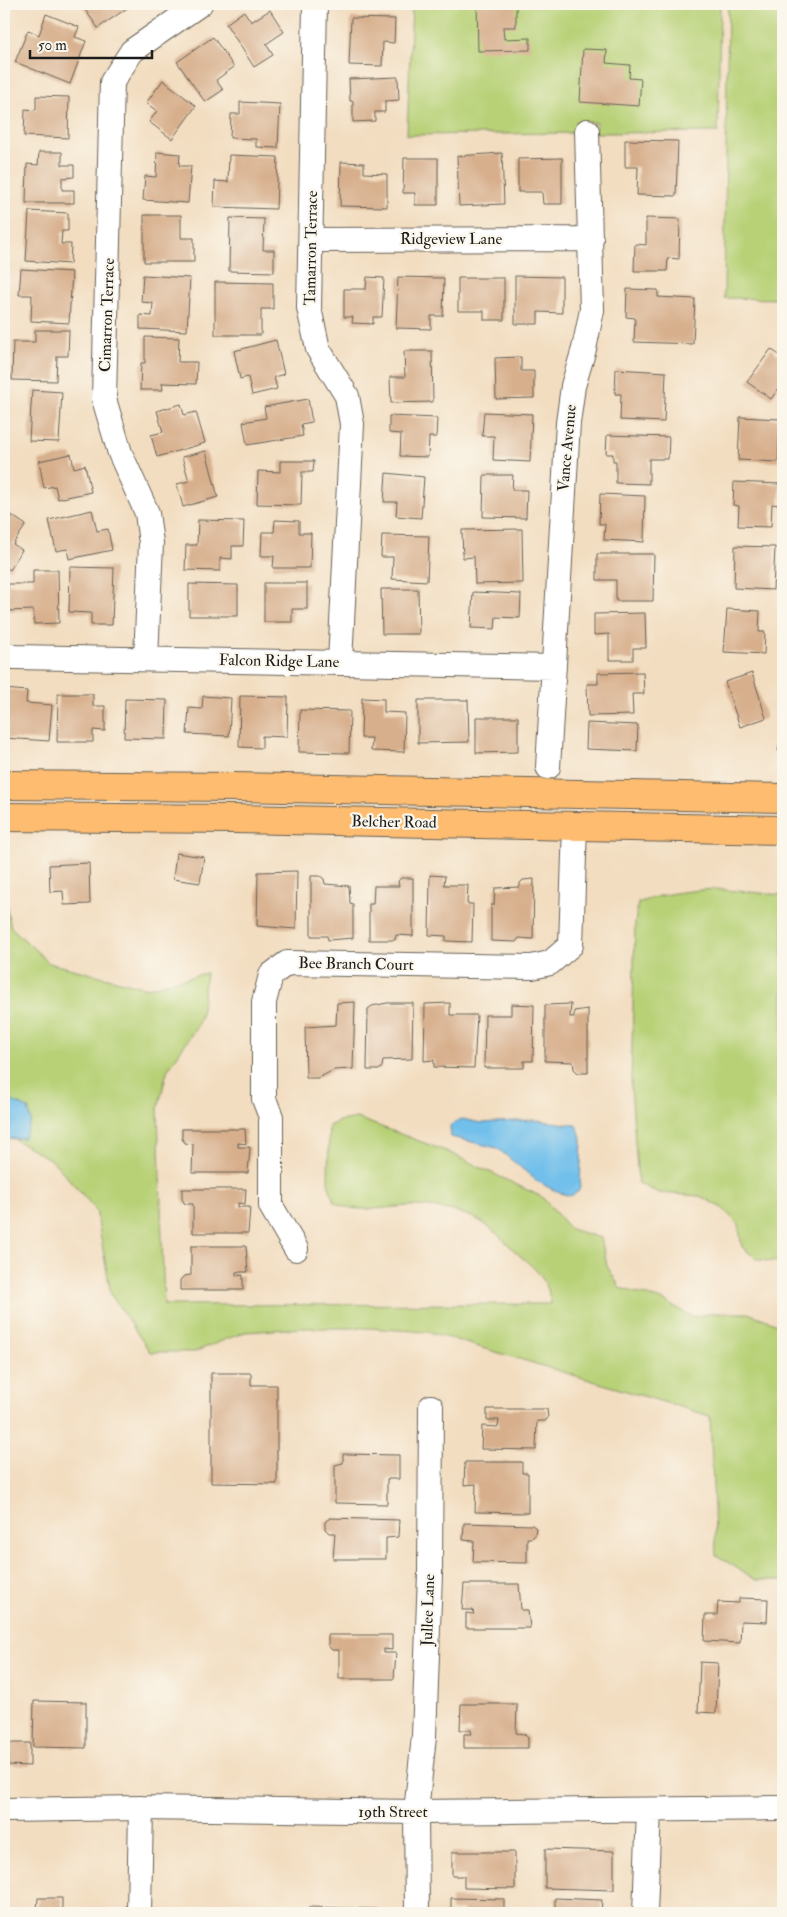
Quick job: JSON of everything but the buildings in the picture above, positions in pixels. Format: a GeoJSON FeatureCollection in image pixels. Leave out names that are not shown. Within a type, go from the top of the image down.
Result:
{"type":"FeatureCollection","features":[{"type":"Feature","properties":{"kind":"main road","name":"Belcher Road"},"geometry":{"type":"LineString","coordinates":[[4,785],[232,787],[783,798]]}},
{"type":"Feature","properties":{"kind":"main road","name":"Belcher Road"},"geometry":{"type":"LineString","coordinates":[[4,817],[243,819],[783,830]]}},
{"type":"Feature","properties":{"kind":"street","name":"Cimarron Terrace"},"geometry":{"type":"LineString","coordinates":[[146,659],[151,543],[147,513],[120,453],[104,399],[112,82],[132,52],[200,4]]}},
{"type":"Feature","properties":{"kind":"street","name":"Tamarron Terrace"},"geometry":{"type":"LineString","coordinates":[[314,4],[309,308],[318,349],[347,396],[352,424],[340,662]]}},
{"type":"Feature","properties":{"kind":"street","name":"Vance Avenue"},"geometry":{"type":"LineString","coordinates":[[548,767],[568,423],[573,386],[584,349],[592,310],[587,131]]}},
{"type":"Feature","properties":{"kind":"street","name":"Ridgeview Lane"},"geometry":{"type":"LineString","coordinates":[[311,240],[591,239]]}},
{"type":"Feature","properties":{"kind":"street","name":"Falcon Ridge Lane"},"geometry":{"type":"LineString","coordinates":[[4,654],[14,657],[554,666]]}},
{"type":"Feature","properties":{"kind":"street","name":"Bee Branch Court"},"geometry":{"type":"LineString","coordinates":[[296,1249],[271,1206],[271,1117],[264,1100],[264,1002],[271,975],[287,963],[532,967],[550,963],[571,945],[575,826]]}},
{"type":"Feature","properties":{"kind":"street","name":"Jullee Lane"},"geometry":{"type":"LineString","coordinates":[[417,1913],[416,1812],[424,1726],[430,1574],[432,1407]]}},
{"type":"Feature","properties":{"kind":"street","name":"19th Street"},"geometry":{"type":"LineString","coordinates":[[4,1810],[141,1808],[416,1812],[783,1808]]}},
{"type":"Feature","properties":{"kind":"street"},"geometry":{"type":"LineString","coordinates":[[139,1913],[141,1808]]}},
{"type":"Feature","properties":{"kind":"street"},"geometry":{"type":"LineString","coordinates":[[646,1913],[649,1810]]}},
{"type":"Feature","properties":{"kind":"green space"},"geometry":{"type":"Polygon","coordinates":[[[412,4],[720,4],[718,132],[596,133],[596,122],[577,123],[577,133],[407,135],[412,4]]]}},
{"type":"Feature","properties":{"kind":"green space"},"geometry":{"type":"Polygon","coordinates":[[[728,4],[783,4],[783,299],[724,298],[728,4]]]}},
{"type":"Feature","properties":{"kind":"green space"},"geometry":{"type":"Polygon","coordinates":[[[714,889],[783,895],[783,1262],[758,1260],[742,1247],[738,1224],[722,1208],[700,1196],[659,1193],[638,1183],[631,1086],[635,923],[638,903],[666,895],[714,889]]]}},
{"type":"Feature","properties":{"kind":"green space"},"geometry":{"type":"Polygon","coordinates":[[[4,896],[11,927],[49,963],[147,988],[206,973],[201,1016],[197,1026],[167,1071],[158,1109],[164,1305],[550,1304],[548,1289],[541,1276],[497,1234],[478,1220],[458,1212],[435,1208],[412,1206],[362,1209],[342,1206],[334,1202],[328,1182],[329,1126],[339,1121],[357,1118],[446,1151],[542,1197],[570,1229],[601,1238],[607,1266],[620,1288],[662,1300],[693,1317],[713,1313],[748,1313],[783,1326],[783,1580],[756,1580],[716,1555],[710,1416],[429,1332],[367,1328],[303,1328],[245,1332],[194,1352],[150,1352],[111,1295],[96,1210],[53,1161],[14,1139],[24,1138],[9,1100],[4,1100],[4,896]]]}},
{"type":"Feature","properties":{"kind":"water"},"geometry":{"type":"Polygon","coordinates":[[[4,1100],[9,1100],[28,1108],[31,1121],[24,1138],[4,1139],[4,1100]]]}},
{"type":"Feature","properties":{"kind":"water"},"geometry":{"type":"Polygon","coordinates":[[[462,1119],[481,1123],[533,1120],[576,1125],[582,1139],[580,1187],[578,1192],[570,1196],[557,1192],[537,1181],[497,1148],[451,1137],[450,1126],[462,1119]]]}}]}
